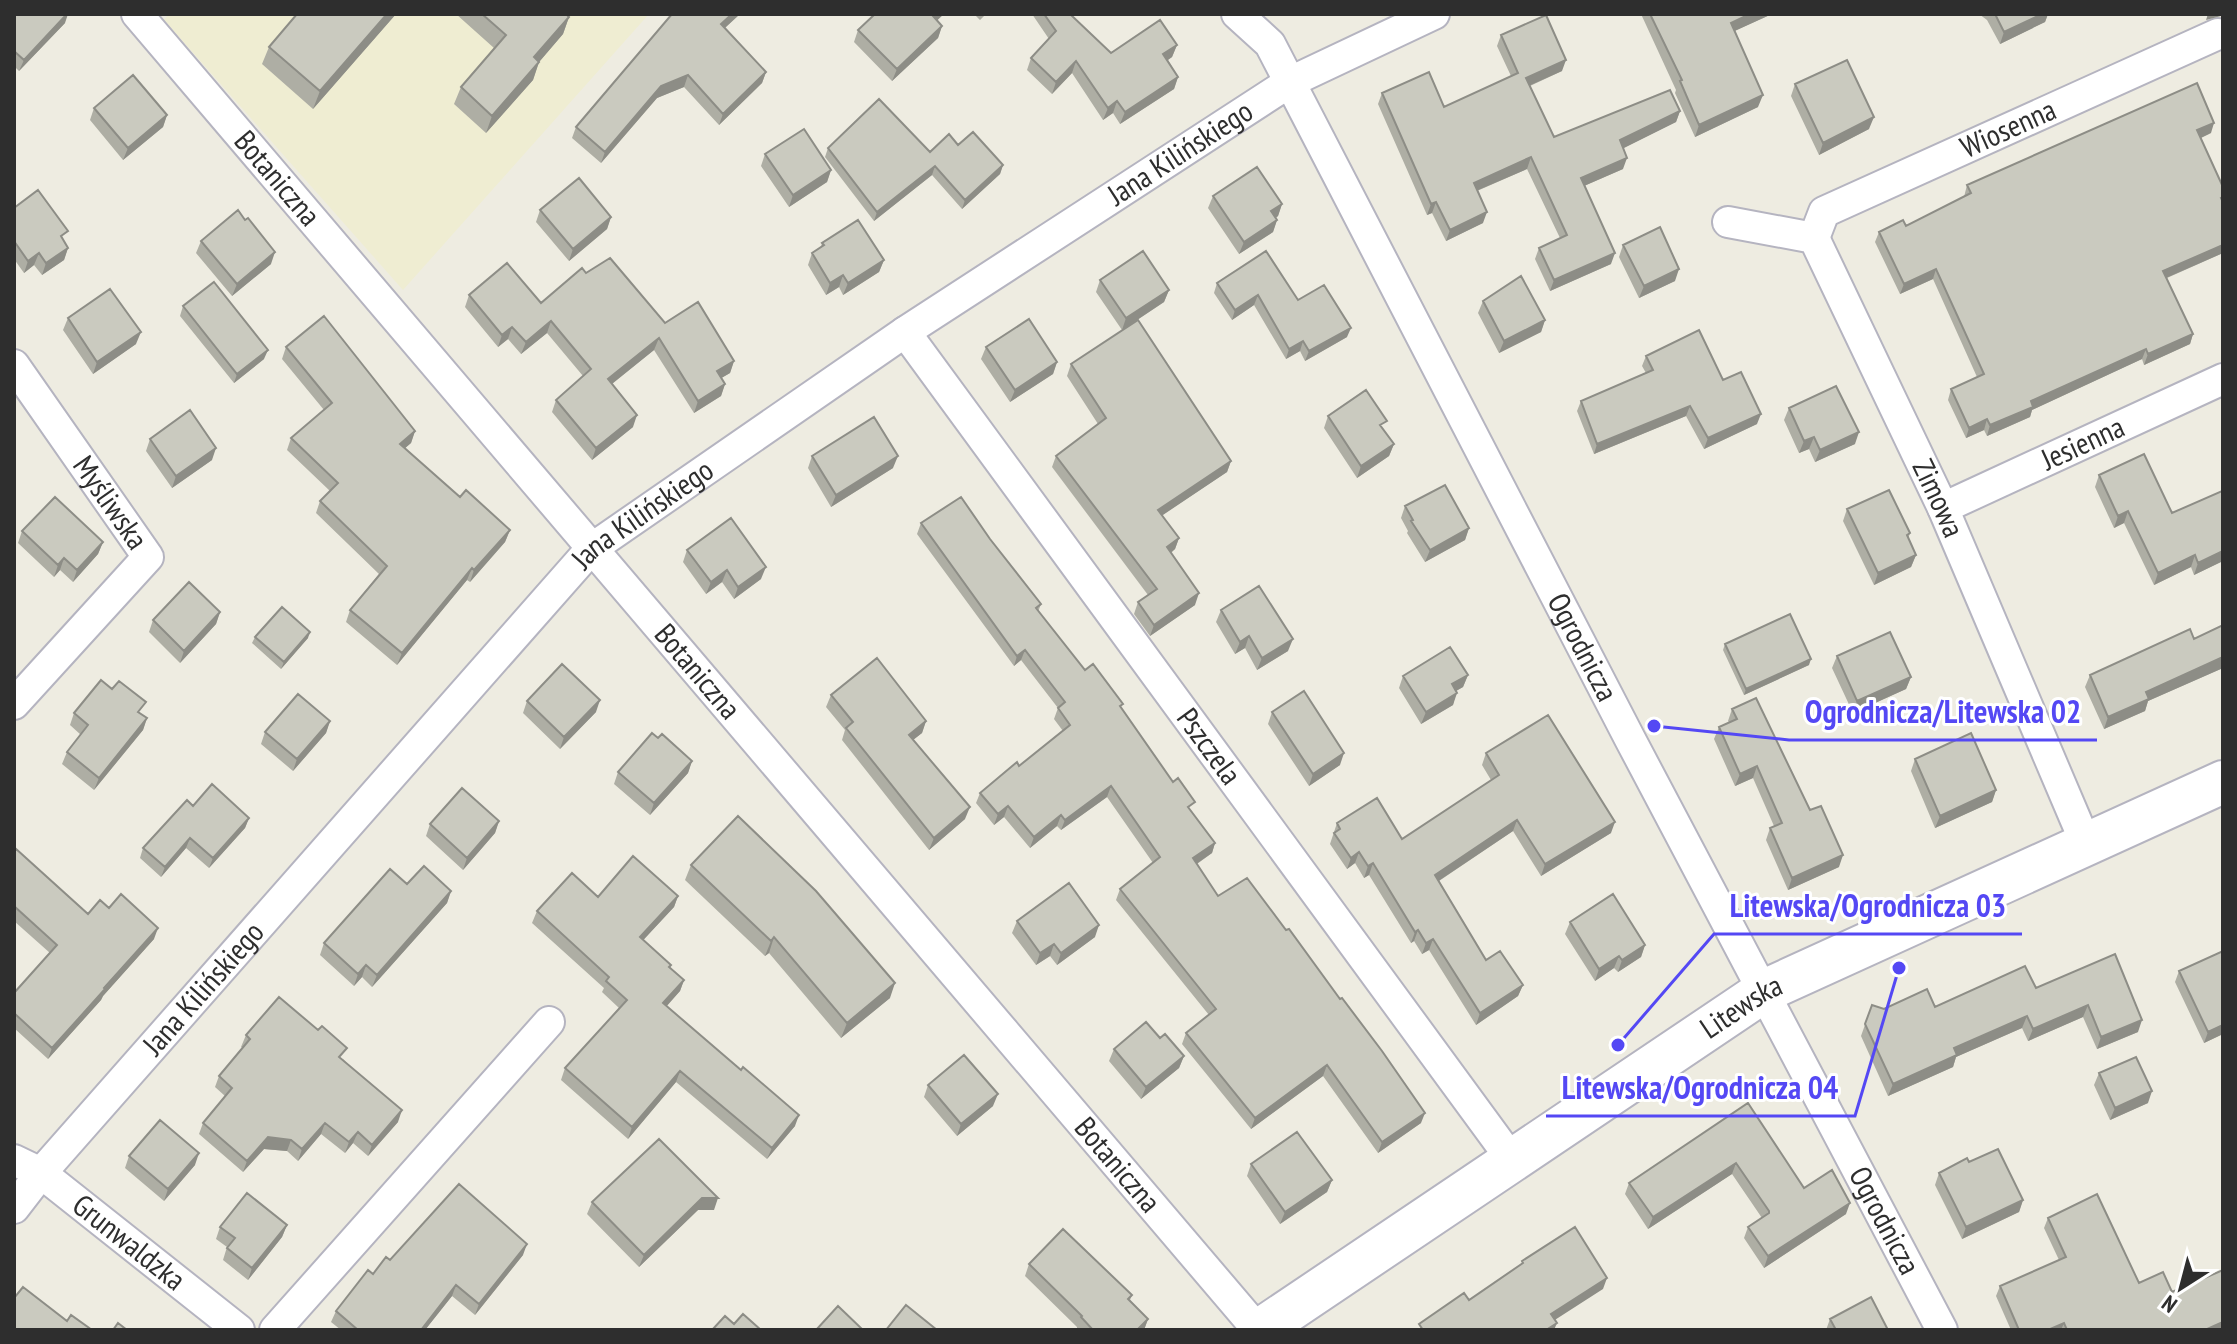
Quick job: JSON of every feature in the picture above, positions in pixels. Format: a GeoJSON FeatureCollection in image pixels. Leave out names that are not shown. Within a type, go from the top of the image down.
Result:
{"type":"FeatureCollection","features":[{"type":"Feature","properties":{"kind":"main road","name":"Litewska"},"geometry":{"type":"LineString","coordinates":[[1259,1330],[1764,991],[2223,782]]}},
{"type":"Feature","properties":{"kind":"street","name":"Ogrodnicza"},"geometry":{"type":"LineString","coordinates":[[1237,14],[1270,44],[1630,739],[1942,1330]]}},
{"type":"Feature","properties":{"kind":"street","name":"Jana Kilińskiego"},"geometry":{"type":"LineString","coordinates":[[14,1208],[41,1173],[591,549],[905,332],[1290,82],[1434,14]]}},
{"type":"Feature","properties":{"kind":"street","name":"Botaniczna"},"geometry":{"type":"LineString","coordinates":[[141,15],[591,549],[1259,1330]]}},
{"type":"Feature","properties":{"kind":"street","name":"Wiosenna"},"geometry":{"type":"LineString","coordinates":[[1814,238],[1824,212],[2217,31]]}},
{"type":"Feature","properties":{"kind":"street"},"geometry":{"type":"LineString","coordinates":[[1728,222],[1814,238]]}},
{"type":"Feature","properties":{"kind":"street","name":"Zimowa"},"geometry":{"type":"LineString","coordinates":[[1814,238],[1943,508],[2086,844]]}},
{"type":"Feature","properties":{"kind":"street","name":"Pszczela"},"geometry":{"type":"LineString","coordinates":[[905,332],[1512,1160]]}},
{"type":"Feature","properties":{"kind":"street","name":"Myśliwska"},"geometry":{"type":"LineString","coordinates":[[14,365],[148,557],[14,704]]}},
{"type":"Feature","properties":{"kind":"street","name":"Jesienna"},"geometry":{"type":"LineString","coordinates":[[1943,508],[2223,379]]}},
{"type":"Feature","properties":{"kind":"street"},"geometry":{"type":"LineString","coordinates":[[275,1330],[549,1022]]}},
{"type":"Feature","properties":{"kind":"street","name":"Grunwaldzka"},"geometry":{"type":"LineString","coordinates":[[14,1160],[41,1173],[239,1330]]}},
{"type":"Feature","properties":{"kind":"shaded area"},"geometry":{"type":"Polygon","coordinates":[[[169,14],[649,14],[403,290],[164,20],[169,14]]]}},
{"type":"Feature","properties":{"kind":"building"},"geometry":{"type":"Polygon","coordinates":[[[14,14],[67,14],[24,60],[14,51],[14,14]]]}},
{"type":"Feature","properties":{"kind":"building"},"geometry":{"type":"Polygon","coordinates":[[[297,14],[387,14],[320,91],[269,47],[297,14]]]}},
{"type":"Feature","properties":{"kind":"building"},"geometry":{"type":"Polygon","coordinates":[[[482,14],[566,14],[569,17],[534,57],[539,62],[492,116],[461,87],[506,35],[482,14]]]}},
{"type":"Feature","properties":{"kind":"building"},"geometry":{"type":"Polygon","coordinates":[[[672,14],[732,14],[721,24],[766,72],[723,114],[688,75],[661,86],[605,152],[576,127],[672,14]]]}},
{"type":"Feature","properties":{"kind":"building"},"geometry":{"type":"Polygon","coordinates":[[[875,14],[935,14],[933,16],[942,26],[897,69],[858,30],[875,14]]]}},
{"type":"Feature","properties":{"kind":"building"},"geometry":{"type":"Polygon","coordinates":[[[1044,14],[1070,14],[1111,53],[1160,20],[1177,45],[1163,54],[1178,77],[1125,112],[1117,101],[1108,108],[1076,61],[1056,82],[1031,58],[1056,31],[1044,14]]]}},
{"type":"Feature","properties":{"kind":"building"},"geometry":{"type":"Polygon","coordinates":[[[1650,14],[1750,14],[1731,23],[1763,95],[1699,125],[1682,80],[1650,14]]]}},
{"type":"Feature","properties":{"kind":"building"},"geometry":{"type":"Polygon","coordinates":[[[1995,14],[2042,14],[2004,32],[1995,14]]]}},
{"type":"Feature","properties":{"kind":"building"},"geometry":{"type":"Polygon","coordinates":[[[1546,15],[1566,60],[1526,78],[1554,137],[1670,90],[1680,111],[1620,140],[1627,158],[1581,178],[1615,253],[1554,280],[1539,248],[1567,235],[1531,157],[1474,183],[1487,212],[1450,230],[1436,202],[1431,204],[1382,93],[1429,72],[1444,107],[1518,73],[1501,35],[1546,15]]]}},
{"type":"Feature","properties":{"kind":"building"},"geometry":{"type":"Polygon","coordinates":[[[1847,60],[1874,117],[1823,143],[1795,84],[1847,60]]]}},
{"type":"Feature","properties":{"kind":"building"},"geometry":{"type":"Polygon","coordinates":[[[133,75],[167,115],[128,148],[94,108],[133,75]]]}},
{"type":"Feature","properties":{"kind":"building"},"geometry":{"type":"Polygon","coordinates":[[[2197,83],[2214,123],[2197,130],[2223,187],[2223,245],[2163,271],[2193,334],[2148,354],[2146,349],[2031,401],[2033,407],[1990,425],[1987,419],[1969,428],[1951,389],[1984,374],[1936,269],[1904,284],[1879,232],[1903,220],[1906,226],[1971,193],[1967,185],[2197,83]]]}},
{"type":"Feature","properties":{"kind":"building"},"geometry":{"type":"Polygon","coordinates":[[[879,99],[930,152],[949,134],[958,145],[973,132],[1003,165],[965,200],[935,166],[877,212],[828,148],[879,99]]]}},
{"type":"Feature","properties":{"kind":"building"},"geometry":{"type":"Polygon","coordinates":[[[804,129],[831,170],[793,195],[765,154],[804,129]]]}},
{"type":"Feature","properties":{"kind":"building"},"geometry":{"type":"Polygon","coordinates":[[[1257,167],[1282,204],[1271,211],[1277,220],[1244,242],[1213,196],[1257,167]]]}},
{"type":"Feature","properties":{"kind":"building"},"geometry":{"type":"Polygon","coordinates":[[[579,178],[611,217],[573,249],[540,210],[579,178]]]}},
{"type":"Feature","properties":{"kind":"building"},"geometry":{"type":"Polygon","coordinates":[[[38,190],[68,231],[61,236],[68,248],[46,263],[39,253],[28,261],[14,241],[14,208],[38,190]]]}},
{"type":"Feature","properties":{"kind":"building"},"geometry":{"type":"Polygon","coordinates":[[[238,210],[275,252],[237,284],[201,241],[238,210]]]}},
{"type":"Feature","properties":{"kind":"building"},"geometry":{"type":"Polygon","coordinates":[[[858,220],[884,260],[848,283],[843,275],[830,283],[812,253],[858,220]]]}},
{"type":"Feature","properties":{"kind":"building"},"geometry":{"type":"Polygon","coordinates":[[[1660,227],[1679,269],[1644,286],[1623,245],[1660,227]]]}},
{"type":"Feature","properties":{"kind":"building"},"geometry":{"type":"Polygon","coordinates":[[[1143,251],[1169,290],[1126,318],[1100,280],[1143,251]]]}},
{"type":"Feature","properties":{"kind":"building"},"geometry":{"type":"Polygon","coordinates":[[[1266,251],[1298,300],[1324,285],[1351,328],[1309,351],[1303,341],[1289,349],[1258,295],[1235,310],[1217,283],[1266,251]]]}},
{"type":"Feature","properties":{"kind":"building"},"geometry":{"type":"Polygon","coordinates":[[[610,258],[665,323],[698,302],[734,361],[717,371],[725,384],[698,401],[659,338],[608,379],[637,415],[596,448],[556,400],[591,369],[551,321],[526,342],[512,327],[502,335],[469,295],[507,263],[541,303],[582,268],[586,273],[610,258]]]}},
{"type":"Feature","properties":{"kind":"building"},"geometry":{"type":"Polygon","coordinates":[[[1521,276],[1545,320],[1504,341],[1483,301],[1521,276]]]}},
{"type":"Feature","properties":{"kind":"building"},"geometry":{"type":"Polygon","coordinates":[[[214,282],[268,350],[237,374],[183,306],[214,282]]]}},
{"type":"Feature","properties":{"kind":"building"},"geometry":{"type":"Polygon","coordinates":[[[110,289],[141,332],[97,362],[68,318],[110,289]]]}},
{"type":"Feature","properties":{"kind":"building"},"geometry":{"type":"Polygon","coordinates":[[[324,316],[415,431],[400,444],[460,497],[466,490],[510,530],[474,570],[472,568],[402,653],[350,610],[387,566],[320,501],[338,483],[291,438],[332,403],[286,347],[324,316]]]}},
{"type":"Feature","properties":{"kind":"building"},"geometry":{"type":"Polygon","coordinates":[[[1029,319],[1057,362],[1015,390],[986,347],[1029,319]]]}},
{"type":"Feature","properties":{"kind":"building"},"geometry":{"type":"Polygon","coordinates":[[[1138,320],[1231,461],[1158,510],[1179,538],[1167,547],[1199,593],[1154,625],[1138,602],[1157,589],[1056,456],[1106,418],[1071,364],[1138,320]]]}},
{"type":"Feature","properties":{"kind":"building"},"geometry":{"type":"Polygon","coordinates":[[[1699,330],[1723,380],[1741,372],[1761,414],[1708,438],[1690,406],[1597,444],[1581,401],[1653,370],[1646,356],[1699,330]]]}},
{"type":"Feature","properties":{"kind":"building"},"geometry":{"type":"Polygon","coordinates":[[[1836,386],[1859,432],[1820,450],[1814,437],[1804,441],[1789,408],[1836,386]]]}},
{"type":"Feature","properties":{"kind":"building"},"geometry":{"type":"Polygon","coordinates":[[[1366,390],[1387,421],[1380,425],[1394,444],[1361,466],[1328,416],[1366,390]]]}},
{"type":"Feature","properties":{"kind":"building"},"geometry":{"type":"Polygon","coordinates":[[[190,410],[216,448],[176,476],[150,439],[190,410]]]}},
{"type":"Feature","properties":{"kind":"building"},"geometry":{"type":"Polygon","coordinates":[[[874,417],[898,456],[836,495],[812,456],[874,417]]]}},
{"type":"Feature","properties":{"kind":"building"},"geometry":{"type":"Polygon","coordinates":[[[2144,454],[2172,513],[2222,491],[2223,551],[2198,563],[2195,555],[2158,573],[2128,511],[2118,516],[2099,475],[2144,454]]]}},
{"type":"Feature","properties":{"kind":"building"},"geometry":{"type":"Polygon","coordinates":[[[1445,485],[1469,528],[1430,550],[1405,506],[1445,485]]]}},
{"type":"Feature","properties":{"kind":"building"},"geometry":{"type":"Polygon","coordinates":[[[1889,490],[1910,533],[1907,535],[1916,555],[1878,573],[1847,509],[1889,490]]]}},
{"type":"Feature","properties":{"kind":"building"},"geometry":{"type":"Polygon","coordinates":[[[55,497],[103,542],[77,570],[64,558],[58,565],[22,531],[55,497]]]}},
{"type":"Feature","properties":{"kind":"building"},"geometry":{"type":"Polygon","coordinates":[[[961,497],[1041,604],[1036,608],[1085,670],[1093,664],[1173,782],[1178,778],[1195,802],[1188,807],[1215,843],[1193,858],[1218,896],[1247,878],[1342,998],[1425,1113],[1382,1142],[1327,1065],[1255,1118],[1186,1033],[1216,1009],[1120,889],[1160,857],[1111,786],[1065,820],[1061,815],[1034,837],[1008,806],[998,814],[980,793],[1017,762],[1019,766],[1070,725],[1058,708],[1065,702],[1025,650],[1017,656],[921,523],[961,497]]]}},
{"type":"Feature","properties":{"kind":"building"},"geometry":{"type":"Polygon","coordinates":[[[731,518],[766,567],[738,587],[727,570],[711,582],[687,550],[731,518]]]}},
{"type":"Feature","properties":{"kind":"building"},"geometry":{"type":"Polygon","coordinates":[[[189,582],[220,612],[184,651],[153,620],[189,582]]]}},
{"type":"Feature","properties":{"kind":"building"},"geometry":{"type":"Polygon","coordinates":[[[1259,586],[1293,639],[1262,658],[1249,636],[1240,642],[1221,610],[1259,586]]]}},
{"type":"Feature","properties":{"kind":"building"},"geometry":{"type":"Polygon","coordinates":[[[282,607],[310,632],[284,662],[255,637],[282,607]]]}},
{"type":"Feature","properties":{"kind":"building"},"geometry":{"type":"Polygon","coordinates":[[[1790,614],[1811,659],[1746,689],[1725,644],[1790,614]]]}},
{"type":"Feature","properties":{"kind":"building"},"geometry":{"type":"Polygon","coordinates":[[[2223,625],[2223,657],[2146,692],[2149,699],[2108,717],[2090,675],[2190,629],[2194,639],[2223,625]]]}},
{"type":"Feature","properties":{"kind":"building"},"geometry":{"type":"Polygon","coordinates":[[[1890,632],[1911,677],[1857,701],[1837,656],[1890,632]]]}},
{"type":"Feature","properties":{"kind":"building"},"geometry":{"type":"Polygon","coordinates":[[[1450,647],[1468,675],[1452,684],[1457,693],[1426,712],[1403,676],[1450,647]]]}},
{"type":"Feature","properties":{"kind":"building"},"geometry":{"type":"Polygon","coordinates":[[[877,658],[926,721],[909,735],[970,807],[934,838],[846,728],[853,722],[831,695],[877,658]]]}},
{"type":"Feature","properties":{"kind":"building"},"geometry":{"type":"Polygon","coordinates":[[[562,664],[600,700],[564,737],[527,701],[562,664]]]}},
{"type":"Feature","properties":{"kind":"building"},"geometry":{"type":"Polygon","coordinates":[[[101,680],[112,689],[119,681],[146,702],[138,712],[147,718],[99,778],[67,752],[88,725],[74,713],[101,680]]]}},
{"type":"Feature","properties":{"kind":"building"},"geometry":{"type":"Polygon","coordinates":[[[1304,691],[1344,753],[1313,774],[1272,712],[1304,691]]]}},
{"type":"Feature","properties":{"kind":"building"},"geometry":{"type":"Polygon","coordinates":[[[298,694],[330,721],[297,759],[265,732],[298,694]]]}},
{"type":"Feature","properties":{"kind":"building"},"geometry":{"type":"Polygon","coordinates":[[[1756,698],[1810,810],[1821,806],[1843,855],[1792,878],[1770,828],[1782,823],[1757,766],[1740,774],[1719,727],[1737,719],[1732,709],[1756,698]]]}},
{"type":"Feature","properties":{"kind":"building"},"geometry":{"type":"Polygon","coordinates":[[[1548,715],[1615,822],[1545,864],[1517,820],[1435,875],[1486,960],[1500,951],[1523,985],[1480,1013],[1433,939],[1426,943],[1418,930],[1415,932],[1373,863],[1368,866],[1359,852],[1351,858],[1334,833],[1340,829],[1337,823],[1377,798],[1402,839],[1499,775],[1486,753],[1548,715]]]}},
{"type":"Feature","properties":{"kind":"building"},"geometry":{"type":"Polygon","coordinates":[[[652,733],[658,738],[662,734],[692,761],[654,803],[618,772],[652,733]]]}},
{"type":"Feature","properties":{"kind":"building"},"geometry":{"type":"Polygon","coordinates":[[[1971,733],[1996,790],[1940,816],[1915,759],[1971,733]]]}},
{"type":"Feature","properties":{"kind":"building"},"geometry":{"type":"Polygon","coordinates":[[[212,784],[249,818],[213,858],[190,838],[165,867],[143,848],[187,800],[193,806],[212,784]]]}},
{"type":"Feature","properties":{"kind":"building"},"geometry":{"type":"Polygon","coordinates":[[[462,788],[499,821],[467,858],[430,824],[462,788]]]}},
{"type":"Feature","properties":{"kind":"building"},"geometry":{"type":"Polygon","coordinates":[[[738,816],[816,891],[895,983],[847,1023],[774,937],[771,941],[691,865],[738,816]]]}},
{"type":"Feature","properties":{"kind":"building"},"geometry":{"type":"Polygon","coordinates":[[[15,848],[88,914],[100,900],[109,908],[121,894],[158,928],[52,1048],[14,1013],[14,993],[57,945],[14,906],[15,848]]]}},
{"type":"Feature","properties":{"kind":"building"},"geometry":{"type":"Polygon","coordinates":[[[633,856],[678,896],[640,937],[684,980],[663,1003],[799,1115],[772,1148],[680,1071],[632,1127],[565,1068],[627,1000],[606,981],[609,977],[537,911],[572,873],[598,897],[633,856]]]}},
{"type":"Feature","properties":{"kind":"building"},"geometry":{"type":"Polygon","coordinates":[[[424,866],[451,891],[377,975],[366,965],[358,974],[324,943],[390,869],[407,884],[424,866]]]}},
{"type":"Feature","properties":{"kind":"building"},"geometry":{"type":"Polygon","coordinates":[[[1069,883],[1099,925],[1061,953],[1054,944],[1040,953],[1017,921],[1069,883]]]}},
{"type":"Feature","properties":{"kind":"building"},"geometry":{"type":"Polygon","coordinates":[[[1613,894],[1645,945],[1622,960],[1619,956],[1599,969],[1570,922],[1613,894]]]}},
{"type":"Feature","properties":{"kind":"building"},"geometry":{"type":"Polygon","coordinates":[[[2223,951],[2223,1025],[2208,1032],[2179,971],[2223,951]]]}},
{"type":"Feature","properties":{"kind":"building"},"geometry":{"type":"Polygon","coordinates":[[[2115,954],[2142,1020],[2101,1037],[2088,1005],[2033,1029],[2027,1016],[1954,1048],[1957,1055],[1893,1084],[1865,1024],[1872,1005],[1884,1009],[1927,989],[1935,1007],[2025,966],[2036,988],[2115,954]]]}},
{"type":"Feature","properties":{"kind":"building"},"geometry":{"type":"Polygon","coordinates":[[[279,997],[318,1030],[322,1026],[347,1048],[339,1057],[402,1110],[372,1145],[358,1132],[349,1142],[325,1123],[302,1149],[291,1140],[268,1137],[247,1161],[203,1123],[232,1088],[219,1076],[250,1039],[246,1035],[279,997]]]}},
{"type":"Feature","properties":{"kind":"building"},"geometry":{"type":"Polygon","coordinates":[[[1146,1022],[1160,1038],[1165,1034],[1184,1056],[1146,1087],[1114,1049],[1146,1022]]]}},
{"type":"Feature","properties":{"kind":"building"},"geometry":{"type":"Polygon","coordinates":[[[964,1055],[998,1094],[961,1124],[928,1085],[964,1055]]]}},
{"type":"Feature","properties":{"kind":"building"},"geometry":{"type":"Polygon","coordinates":[[[2136,1057],[2152,1091],[2115,1108],[2099,1073],[2136,1057]]]}},
{"type":"Feature","properties":{"kind":"building"},"geometry":{"type":"Polygon","coordinates":[[[1748,1103],[1804,1188],[1832,1170],[1850,1203],[1768,1256],[1748,1227],[1769,1211],[1736,1163],[1653,1217],[1629,1183],[1748,1103]]]}},
{"type":"Feature","properties":{"kind":"building"},"geometry":{"type":"Polygon","coordinates":[[[160,1120],[199,1153],[168,1189],[129,1156],[160,1120]]]}},
{"type":"Feature","properties":{"kind":"building"},"geometry":{"type":"Polygon","coordinates":[[[1297,1132],[1332,1180],[1285,1212],[1251,1164],[1297,1132]]]}},
{"type":"Feature","properties":{"kind":"building"},"geometry":{"type":"Polygon","coordinates":[[[659,1139],[718,1198],[702,1198],[644,1255],[592,1202],[659,1139]]]}},
{"type":"Feature","properties":{"kind":"building"},"geometry":{"type":"Polygon","coordinates":[[[1998,1149],[2023,1200],[1966,1227],[1939,1173],[1967,1158],[1969,1162],[1998,1149]]]}},
{"type":"Feature","properties":{"kind":"building"},"geometry":{"type":"Polygon","coordinates":[[[459,1184],[527,1244],[479,1304],[456,1285],[421,1330],[358,1330],[336,1311],[368,1270],[373,1274],[386,1257],[390,1260],[459,1184]]]}},
{"type":"Feature","properties":{"kind":"building"},"geometry":{"type":"Polygon","coordinates":[[[247,1193],[287,1225],[252,1268],[227,1248],[235,1238],[220,1227],[247,1193]]]}},
{"type":"Feature","properties":{"kind":"building"},"geometry":{"type":"Polygon","coordinates":[[[2097,1194],[2139,1283],[2163,1272],[2172,1292],[2223,1270],[2223,1322],[2205,1330],[2067,1330],[2064,1323],[2048,1330],[2019,1330],[2000,1286],[2066,1257],[2048,1218],[2097,1194]]]}},
{"type":"Feature","properties":{"kind":"building"},"geometry":{"type":"Polygon","coordinates":[[[1575,1227],[1607,1278],[1551,1314],[1557,1323],[1546,1330],[1423,1330],[1419,1324],[1464,1293],[1469,1300],[1575,1227]]]}},
{"type":"Feature","properties":{"kind":"building"},"geometry":{"type":"Polygon","coordinates":[[[1063,1229],[1132,1295],[1128,1299],[1148,1319],[1137,1330],[1093,1330],[1029,1264],[1063,1229]]]}},
{"type":"Feature","properties":{"kind":"building"},"geometry":{"type":"Polygon","coordinates":[[[23,1287],[67,1321],[71,1315],[92,1330],[14,1330],[14,1298],[23,1287]]]}},
{"type":"Feature","properties":{"kind":"building"},"geometry":{"type":"Polygon","coordinates":[[[1871,1297],[1888,1330],[1836,1330],[1830,1319],[1871,1297]]]}},
{"type":"Feature","properties":{"kind":"building"},"geometry":{"type":"Polygon","coordinates":[[[906,1305],[937,1330],[886,1330],[906,1305]]]}},
{"type":"Feature","properties":{"kind":"building"},"geometry":{"type":"Polygon","coordinates":[[[838,1306],[863,1330],[816,1330],[838,1306]]]}},
{"type":"Feature","properties":{"kind":"building"},"geometry":{"type":"Polygon","coordinates":[[[743,1314],[761,1330],[712,1330],[725,1316],[734,1324],[743,1314]]]}},
{"type":"Feature","properties":{"kind":"building"},"geometry":{"type":"Polygon","coordinates":[[[118,1323],[127,1330],[113,1330],[118,1323]]]}},
{"type":"Feature","properties":{"kind":"place","name":"Ogrodnicza/Litewska 02"},"geometry":{"type":"Point","coordinates":[1654,726]}},
{"type":"Feature","properties":{"kind":"place","name":"Litewska/Ogrodnicza 04"},"geometry":{"type":"Point","coordinates":[1899,968]}},
{"type":"Feature","properties":{"kind":"place","name":"Litewska/Ogrodnicza 03"},"geometry":{"type":"Point","coordinates":[1618,1045]}}]}
